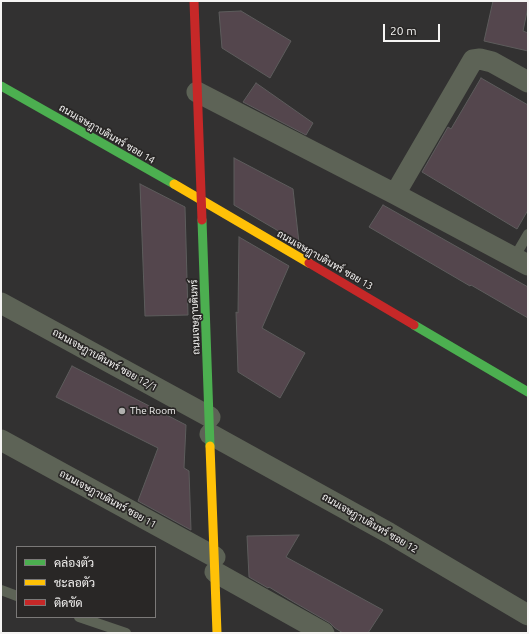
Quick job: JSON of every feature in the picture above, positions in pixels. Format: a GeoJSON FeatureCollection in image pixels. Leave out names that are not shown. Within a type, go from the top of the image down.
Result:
{"type":"FeatureCollection","features":[{"type":"Feature","properties":{"kind":"street","name":"ถนนเจษฎาบดินทร์"},"geometry":{"type":"LineString","coordinates":[[194,1],[217,633]]}},
{"type":"Feature","properties":{"kind":"street"},"geometry":{"type":"LineString","coordinates":[[395,194],[473,60],[480,59],[492,62],[528,82]]}},
{"type":"Feature","properties":{"kind":"street","name":"ถนนเจษฎาบดินทร์ ซอย 14"},"geometry":{"type":"LineString","coordinates":[[1,86],[201,200]]}},
{"type":"Feature","properties":{"kind":"street"},"geometry":{"type":"LineString","coordinates":[[198,92],[521,261]]}},
{"type":"Feature","properties":{"kind":"street","name":"ถนนเจษฎาบดินทร์ ซอย 13"},"geometry":{"type":"LineString","coordinates":[[201,200],[528,392]]}},
{"type":"Feature","properties":{"kind":"street","name":"ถนนเจษฎาบดินทร์ ซอย 12/1"},"geometry":{"type":"LineString","coordinates":[[1,303],[210,426]]}},
{"type":"Feature","properties":{"kind":"street","name":"ถนนเจษฎาบดินทร์ ซอย 12"},"geometry":{"type":"LineString","coordinates":[[210,426],[528,615]]}},
{"type":"Feature","properties":{"kind":"street","name":"ถนนเจษฎาบดินทร์ ซอย 11"},"geometry":{"type":"LineString","coordinates":[[1,440],[215,565],[324,633]]}},
{"type":"Feature","properties":{"kind":"lane"},"geometry":{"type":"LineString","coordinates":[[521,261],[528,234]]}},
{"type":"Feature","properties":{"kind":"lane"},"geometry":{"type":"LineString","coordinates":[[1,590],[16,596]]}},
{"type":"Feature","properties":{"kind":"lane"},"geometry":{"type":"LineString","coordinates":[[82,618],[126,633]]}},
{"type":"Feature","properties":{"kind":"building"},"geometry":{"type":"Polygon","coordinates":[[[493,1],[528,1],[523,31],[528,33],[528,51],[484,41],[493,1]]]}},
{"type":"Feature","properties":{"kind":"building"},"geometry":{"type":"Polygon","coordinates":[[[241,11],[291,41],[270,78],[222,48],[219,12],[241,11]]]}},
{"type":"Feature","properties":{"kind":"building"},"geometry":{"type":"Polygon","coordinates":[[[481,78],[528,105],[528,210],[517,229],[422,172],[448,127],[451,129],[481,78]]]}},
{"type":"Feature","properties":{"kind":"building"},"geometry":{"type":"Polygon","coordinates":[[[256,83],[313,123],[306,135],[243,102],[256,83]]]}},
{"type":"Feature","properties":{"kind":"building"},"geometry":{"type":"Polygon","coordinates":[[[234,158],[293,189],[299,243],[234,205],[234,158]]]}},
{"type":"Feature","properties":{"kind":"building"},"geometry":{"type":"Polygon","coordinates":[[[140,184],[185,207],[188,315],[145,316],[140,184]]]}},
{"type":"Feature","properties":{"kind":"building"},"geometry":{"type":"Polygon","coordinates":[[[383,205],[528,287],[528,318],[369,227],[383,205]]]}},
{"type":"Feature","properties":{"kind":"building"},"geometry":{"type":"Polygon","coordinates":[[[239,237],[289,266],[262,328],[305,353],[280,398],[238,372],[236,312],[238,313],[239,237]]]}},
{"type":"Feature","properties":{"kind":"building","name":"The Room"},"geometry":{"type":"Polygon","coordinates":[[[72,366],[186,425],[184,468],[189,471],[191,530],[138,501],[158,448],[56,397],[72,366]]]}},
{"type":"Feature","properties":{"kind":"building"},"geometry":{"type":"Polygon","coordinates":[[[299,535],[286,557],[383,610],[368,633],[343,633],[330,623],[249,577],[247,536],[299,535]]]}},
{"type":"Feature","properties":{"kind":"traffic: fast"},"geometry":{"type":"LineString","coordinates":[[1,86],[174,184]]}},
{"type":"Feature","properties":{"kind":"traffic: fast"},"geometry":{"type":"LineString","coordinates":[[202,220],[210,446]]}},
{"type":"Feature","properties":{"kind":"traffic: fast"},"geometry":{"type":"LineString","coordinates":[[414,325],[528,392]]}},
{"type":"Feature","properties":{"kind":"traffic: slow"},"geometry":{"type":"LineString","coordinates":[[174,184],[309,263]]}},
{"type":"Feature","properties":{"kind":"traffic: slow"},"geometry":{"type":"LineString","coordinates":[[210,446],[217,633]]}},
{"type":"Feature","properties":{"kind":"traffic: jam"},"geometry":{"type":"LineString","coordinates":[[194,1],[202,220]]}},
{"type":"Feature","properties":{"kind":"traffic: jam"},"geometry":{"type":"LineString","coordinates":[[309,263],[414,325]]}},
{"type":"Feature","properties":{"kind":"place","name":"The Room"},"geometry":{"type":"Point","coordinates":[122,411]}}]}
